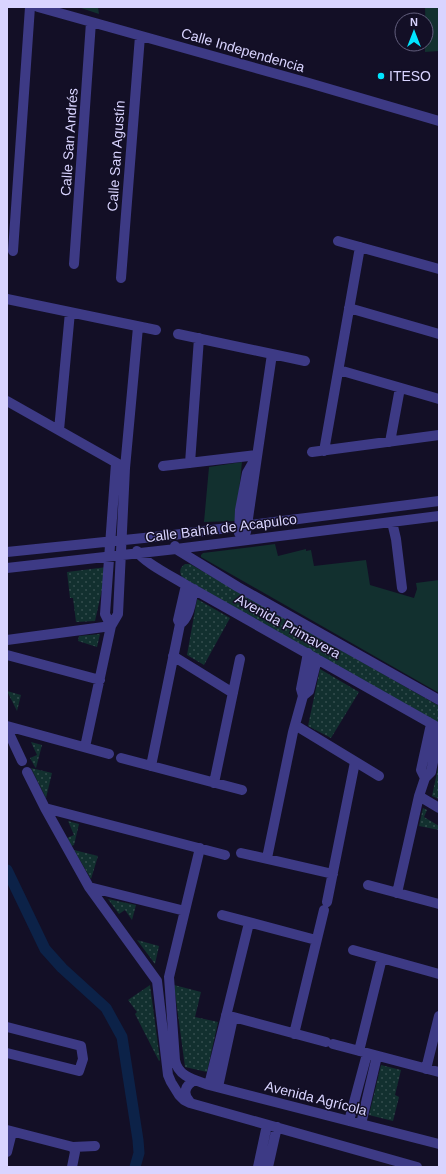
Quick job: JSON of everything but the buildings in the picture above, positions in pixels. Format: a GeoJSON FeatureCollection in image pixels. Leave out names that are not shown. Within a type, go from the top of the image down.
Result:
{"type":"FeatureCollection","features":[{"type":"Feature","properties":{"kind":"street"},"geometry":{"type":"LineString","coordinates":[[12,251],[30,7]]}},
{"type":"Feature","properties":{"kind":"street","name":"Calle Independencia"},"geometry":{"type":"LineString","coordinates":[[38,7],[439,121]]}},
{"type":"Feature","properties":{"kind":"street","name":"Calle San Andrés"},"geometry":{"type":"LineString","coordinates":[[74,264],[91,22]]}},
{"type":"Feature","properties":{"kind":"street","name":"Calle San Agustín"},"geometry":{"type":"LineString","coordinates":[[121,278],[140,36]]}},
{"type":"Feature","properties":{"kind":"street"},"geometry":{"type":"LineString","coordinates":[[338,241],[439,269]]}},
{"type":"Feature","properties":{"kind":"street"},"geometry":{"type":"LineString","coordinates":[[324,451],[360,247]]}},
{"type":"Feature","properties":{"kind":"street"},"geometry":{"type":"LineString","coordinates":[[7,299],[156,330]]}},
{"type":"Feature","properties":{"kind":"street"},"geometry":{"type":"LineString","coordinates":[[349,308],[439,334]]}},
{"type":"Feature","properties":{"kind":"street"},"geometry":{"type":"LineString","coordinates":[[58,430],[70,312]]}},
{"type":"Feature","properties":{"kind":"street"},"geometry":{"type":"LineString","coordinates":[[111,626],[105,614],[111,541],[138,327]]}},
{"type":"Feature","properties":{"kind":"street"},"geometry":{"type":"LineString","coordinates":[[178,334],[305,361]]}},
{"type":"Feature","properties":{"kind":"street"},"geometry":{"type":"LineString","coordinates":[[190,463],[199,338]]}},
{"type":"Feature","properties":{"kind":"street"},"geometry":{"type":"LineString","coordinates":[[242,540],[243,526],[257,455],[272,354]]}},
{"type":"Feature","properties":{"kind":"street"},"geometry":{"type":"LineString","coordinates":[[338,370],[439,399]]}},
{"type":"Feature","properties":{"kind":"street"},"geometry":{"type":"LineString","coordinates":[[390,442],[400,388]]}},
{"type":"Feature","properties":{"kind":"street"},"geometry":{"type":"LineString","coordinates":[[7,401],[120,465]]}},
{"type":"Feature","properties":{"kind":"street"},"geometry":{"type":"LineString","coordinates":[[312,452],[439,435]]}},
{"type":"Feature","properties":{"kind":"street"},"geometry":{"type":"LineString","coordinates":[[163,466],[257,455]]}},
{"type":"Feature","properties":{"kind":"street"},"geometry":{"type":"LineString","coordinates":[[85,747],[111,626],[118,614],[122,540],[120,465]]}},
{"type":"Feature","properties":{"kind":"street","name":"Calle Bahía de Acapulco"},"geometry":{"type":"LineString","coordinates":[[7,552],[173,535],[439,501]]}},
{"type":"Feature","properties":{"kind":"street","name":"Calle Bahía de Acapulco"},"geometry":{"type":"LineString","coordinates":[[7,568],[176,549],[439,516]]}},
{"type":"Feature","properties":{"kind":"street"},"geometry":{"type":"LineString","coordinates":[[315,517],[317,531]]}},
{"type":"Feature","properties":{"kind":"street"},"geometry":{"type":"LineString","coordinates":[[392,522],[396,539],[402,588]]}},
{"type":"Feature","properties":{"kind":"street"},"geometry":{"type":"LineString","coordinates":[[173,535],[176,549]]}},
{"type":"Feature","properties":{"kind":"street"},"geometry":{"type":"LineString","coordinates":[[135,539],[138,553]]}},
{"type":"Feature","properties":{"kind":"street","name":"Avenida Primavera"},"geometry":{"type":"LineString","coordinates":[[176,549],[245,590],[439,700]]}},
{"type":"Feature","properties":{"kind":"street","name":"Avenida Primavera"},"geometry":{"type":"LineString","coordinates":[[138,553],[148,562],[190,587],[435,726]]}},
{"type":"Feature","properties":{"kind":"street"},"geometry":{"type":"LineString","coordinates":[[151,766],[180,624],[183,622],[189,610],[190,587]]}},
{"type":"Feature","properties":{"kind":"street"},"geometry":{"type":"LineString","coordinates":[[7,640],[111,626]]}},
{"type":"Feature","properties":{"kind":"street"},"geometry":{"type":"LineString","coordinates":[[7,655],[100,680]]}},
{"type":"Feature","properties":{"kind":"street"},"geometry":{"type":"LineString","coordinates":[[173,656],[233,693]]}},
{"type":"Feature","properties":{"kind":"street"},"geometry":{"type":"LineString","coordinates":[[267,858],[295,725],[303,696],[310,691],[312,656]]}},
{"type":"Feature","properties":{"kind":"street"},"geometry":{"type":"LineString","coordinates":[[214,783],[240,659]]}},
{"type":"Feature","properties":{"kind":"street"},"geometry":{"type":"LineString","coordinates":[[295,725],[379,776]]}},
{"type":"Feature","properties":{"kind":"street"},"geometry":{"type":"LineString","coordinates":[[7,726],[109,754]]}},
{"type":"Feature","properties":{"kind":"street"},"geometry":{"type":"LineString","coordinates":[[425,778],[421,770],[435,726]]}},
{"type":"Feature","properties":{"kind":"street"},"geometry":{"type":"LineString","coordinates":[[7,729],[22,761]]}},
{"type":"Feature","properties":{"kind":"street"},"geometry":{"type":"LineString","coordinates":[[397,893],[419,796],[425,778],[431,772],[439,732]]}},
{"type":"Feature","properties":{"kind":"street"},"geometry":{"type":"LineString","coordinates":[[121,758],[242,790]]}},
{"type":"Feature","properties":{"kind":"street"},"geometry":{"type":"LineString","coordinates":[[294,1034],[333,874],[355,762]]}},
{"type":"Feature","properties":{"kind":"street"},"geometry":{"type":"LineString","coordinates":[[27,772],[45,808],[89,887],[157,981],[167,1068],[171,1082],[179,1095],[190,1103],[272,1126],[393,1164],[417,1167]]}},
{"type":"Feature","properties":{"kind":"street"},"geometry":{"type":"LineString","coordinates":[[419,796],[439,808]]}},
{"type":"Feature","properties":{"kind":"street"},"geometry":{"type":"LineString","coordinates":[[45,808],[225,854]]}},
{"type":"Feature","properties":{"kind":"street"},"geometry":{"type":"LineString","coordinates":[[190,1103],[186,1097],[185,1089],[191,1078],[178,1070],[175,1060],[170,977],[200,848]]}},
{"type":"Feature","properties":{"kind":"street"},"geometry":{"type":"LineString","coordinates":[[241,852],[333,874]]}},
{"type":"Feature","properties":{"kind":"street"},"geometry":{"type":"LineString","coordinates":[[368,885],[439,904]]}},
{"type":"Feature","properties":{"kind":"street"},"geometry":{"type":"LineString","coordinates":[[89,887],[185,911]]}},
{"type":"Feature","properties":{"kind":"street"},"geometry":{"type":"LineString","coordinates":[[222,915],[316,940]]}},
{"type":"Feature","properties":{"kind":"street"},"geometry":{"type":"LineString","coordinates":[[213,1086],[230,1017],[249,922]]}},
{"type":"Feature","properties":{"kind":"street"},"geometry":{"type":"LineString","coordinates":[[353,950],[439,974]]}},
{"type":"Feature","properties":{"kind":"street"},"geometry":{"type":"LineString","coordinates":[[349,1121],[382,958]]}},
{"type":"Feature","properties":{"kind":"street"},"geometry":{"type":"LineString","coordinates":[[157,981],[170,977]]}},
{"type":"Feature","properties":{"kind":"street"},"geometry":{"type":"LineString","coordinates":[[426,1069],[439,1016]]}},
{"type":"Feature","properties":{"kind":"street"},"geometry":{"type":"LineString","coordinates":[[230,1017],[439,1072]]}},
{"type":"Feature","properties":{"kind":"street"},"geometry":{"type":"LineString","coordinates":[[7,1027],[81,1046],[83,1059],[79,1071],[7,1053]]}},
{"type":"Feature","properties":{"kind":"street"},"geometry":{"type":"LineString","coordinates":[[360,1124],[377,1056]]}},
{"type":"Feature","properties":{"kind":"street","name":"Avenida Agrícola"},"geometry":{"type":"LineString","coordinates":[[191,1078],[213,1086],[439,1144]]}},
{"type":"Feature","properties":{"kind":"street"},"geometry":{"type":"LineString","coordinates":[[258,1167],[272,1126]]}},
{"type":"Feature","properties":{"kind":"street"},"geometry":{"type":"LineString","coordinates":[[268,1167],[272,1126]]}},
{"type":"Feature","properties":{"kind":"street"},"geometry":{"type":"LineString","coordinates":[[7,1152],[10,1131],[73,1147],[95,1146]]}},
{"type":"Feature","properties":{"kind":"street"},"geometry":{"type":"LineString","coordinates":[[72,1167],[75,1152],[73,1147]]}},
{"type":"Feature","properties":{"kind":"green space"},"geometry":{"type":"Polygon","coordinates":[[[78,7],[98,7],[99,14],[78,7]]]}},
{"type":"Feature","properties":{"kind":"green space"},"geometry":{"type":"Polygon","coordinates":[[[425,7],[439,7],[439,51],[434,51],[434,12],[425,12],[425,7]]]}},
{"type":"Feature","properties":{"kind":"green space"},"geometry":{"type":"Polygon","coordinates":[[[242,462],[236,521],[204,522],[209,467],[242,462]]]}},
{"type":"Feature","properties":{"kind":"green space"},"geometry":{"type":"Polygon","coordinates":[[[275,544],[278,556],[306,549],[306,551],[311,550],[314,566],[366,560],[370,585],[414,598],[417,589],[416,583],[439,580],[439,693],[201,557],[203,553],[275,544]]]}},
{"type":"Feature","properties":{"kind":"green space"},"geometry":{"type":"Polygon","coordinates":[[[185,564],[190,564],[439,706],[439,724],[183,578],[180,571],[185,564]]]}},
{"type":"Feature","properties":{"kind":"green space"},"geometry":{"type":"Polygon","coordinates":[[[107,567],[95,621],[76,622],[73,598],[70,598],[67,572],[107,567]]]}},
{"type":"Feature","properties":{"kind":"green space"},"geometry":{"type":"Polygon","coordinates":[[[197,599],[230,618],[204,665],[187,655],[197,599]]]}},
{"type":"Feature","properties":{"kind":"green space"},"geometry":{"type":"Polygon","coordinates":[[[100,634],[97,647],[78,641],[79,636],[100,634]]]}},
{"type":"Feature","properties":{"kind":"green space"},"geometry":{"type":"Polygon","coordinates":[[[320,669],[359,692],[331,738],[308,726],[320,669]]]}},
{"type":"Feature","properties":{"kind":"green space"},"geometry":{"type":"Polygon","coordinates":[[[7,691],[21,695],[17,711],[7,691]]]}},
{"type":"Feature","properties":{"kind":"green space"},"geometry":{"type":"Polygon","coordinates":[[[31,742],[42,745],[36,768],[30,758],[37,755],[31,742]]]}},
{"type":"Feature","properties":{"kind":"green space"},"geometry":{"type":"Polygon","coordinates":[[[439,763],[439,799],[432,796],[439,763]]]}},
{"type":"Feature","properties":{"kind":"green space"},"geometry":{"type":"Polygon","coordinates":[[[31,768],[52,773],[46,798],[31,768]]]}},
{"type":"Feature","properties":{"kind":"green space"},"geometry":{"type":"Polygon","coordinates":[[[423,808],[427,810],[424,817],[439,826],[439,830],[419,826],[423,808]]]}},
{"type":"Feature","properties":{"kind":"green space"},"geometry":{"type":"Polygon","coordinates":[[[68,821],[79,824],[74,845],[71,846],[67,838],[74,835],[68,821]]]}},
{"type":"Feature","properties":{"kind":"green space"},"geometry":{"type":"Polygon","coordinates":[[[74,850],[98,856],[91,879],[74,850]]]}},
{"type":"Feature","properties":{"kind":"green space"},"geometry":{"type":"Polygon","coordinates":[[[108,899],[136,905],[132,920],[125,910],[119,914],[108,899]]]}},
{"type":"Feature","properties":{"kind":"green space"},"geometry":{"type":"Polygon","coordinates":[[[137,940],[159,946],[155,964],[137,940]]]}},
{"type":"Feature","properties":{"kind":"green space"},"geometry":{"type":"Polygon","coordinates":[[[150,985],[159,1061],[135,1014],[137,1012],[128,1000],[150,985]]]}},
{"type":"Feature","properties":{"kind":"green space"},"geometry":{"type":"Polygon","coordinates":[[[174,985],[201,992],[195,1017],[218,1022],[207,1072],[185,1067],[174,985]]]}},
{"type":"Feature","properties":{"kind":"green space"},"geometry":{"type":"Polygon","coordinates":[[[381,1065],[401,1070],[395,1095],[399,1097],[393,1121],[369,1115],[381,1065]]]}},
{"type":"Feature","properties":{"kind":"waterway"},"geometry":{"type":"LineString","coordinates":[[7,870],[45,949],[62,968],[106,1008],[122,1037],[138,1140],[139,1153],[135,1167]]}},
{"type":"Feature","properties":{"kind":"place","name":"ITESO"},"geometry":{"type":"Point","coordinates":[381,76]}}]}
